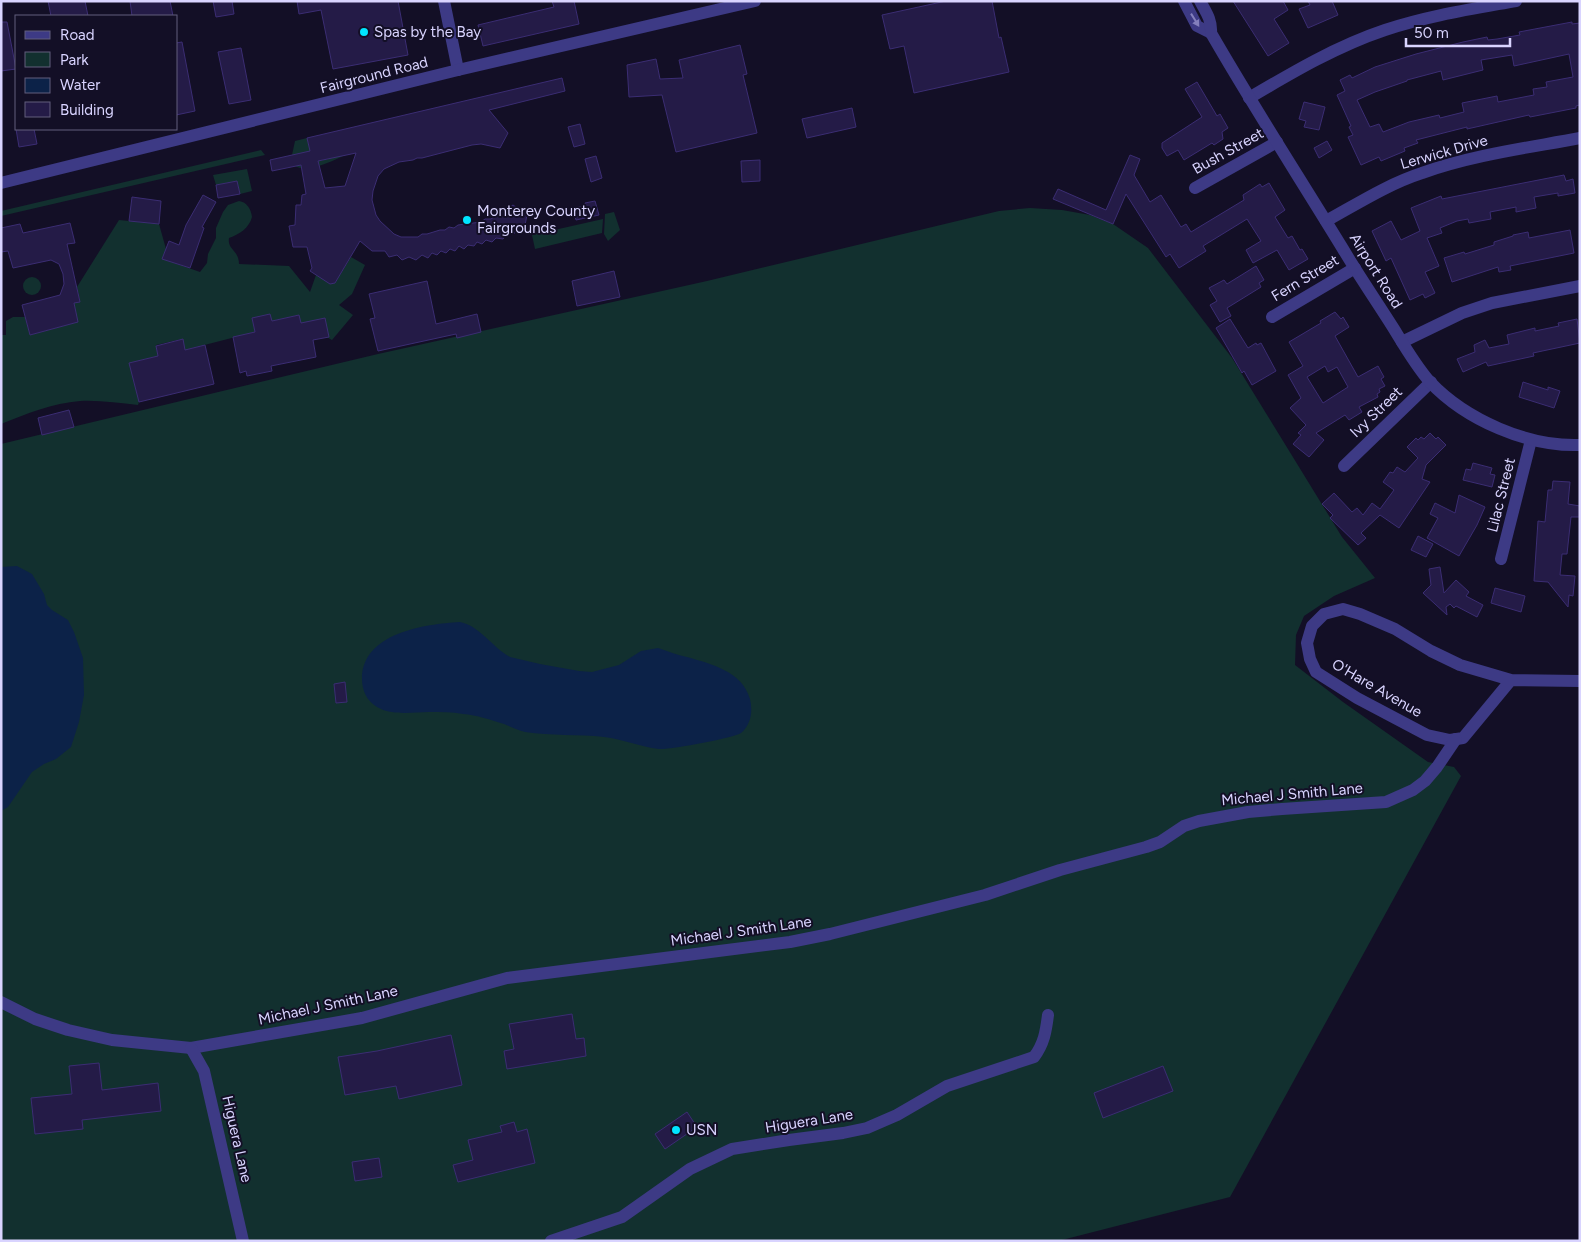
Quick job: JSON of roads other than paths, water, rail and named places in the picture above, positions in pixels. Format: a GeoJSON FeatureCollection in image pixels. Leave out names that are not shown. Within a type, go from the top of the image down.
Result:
{"type":"FeatureCollection","features":[{"type":"Feature","properties":{"kind":"street"},"geometry":{"type":"LineString","coordinates":[[444,1],[458,70]]}},
{"type":"Feature","properties":{"kind":"street","name":"Fairground Road"},"geometry":{"type":"LineString","coordinates":[[1,183],[458,70],[755,1]]}},
{"type":"Feature","properties":{"kind":"street","name":"Airport Road"},"geometry":{"type":"LineString","coordinates":[[1184,1],[1197,26],[1211,33],[1354,268],[1430,382],[1456,404],[1508,432],[1531,440],[1580,446]]}},
{"type":"Feature","properties":{"kind":"street","name":"Airport Road"},"geometry":{"type":"LineString","coordinates":[[1200,1],[1212,25],[1211,33]]}},
{"type":"Feature","properties":{"kind":"street"},"geometry":{"type":"LineString","coordinates":[[1249,98],[1303,66],[1344,46],[1386,30],[1419,21],[1516,1]]}},
{"type":"Feature","properties":{"kind":"street","name":"Lerwick Drive"},"geometry":{"type":"LineString","coordinates":[[1326,221],[1386,188],[1422,172],[1471,159],[1580,138]]}},
{"type":"Feature","properties":{"kind":"street","name":"Bush Street"},"geometry":{"type":"LineString","coordinates":[[1195,188],[1277,142]]}},
{"type":"Feature","properties":{"kind":"street","name":"Fern Street"},"geometry":{"type":"LineString","coordinates":[[1272,317],[1354,268]]}},
{"type":"Feature","properties":{"kind":"street"},"geometry":{"type":"LineString","coordinates":[[1402,342],[1462,313],[1485,306],[1580,286]]}},
{"type":"Feature","properties":{"kind":"street","name":"Ivy Street"},"geometry":{"type":"LineString","coordinates":[[1344,466],[1430,382]]}},
{"type":"Feature","properties":{"kind":"street","name":"Lilac Street"},"geometry":{"type":"LineString","coordinates":[[1502,559],[1531,440]]}},
{"type":"Feature","properties":{"kind":"street","name":"O'Hare Avenue"},"geometry":{"type":"LineString","coordinates":[[1456,739],[1450,740],[1427,735],[1357,698],[1316,672],[1310,659],[1307,643],[1312,626],[1324,614],[1343,609],[1395,629],[1431,651],[1460,665],[1510,680],[1580,681]]}},
{"type":"Feature","properties":{"kind":"street"},"geometry":{"type":"LineString","coordinates":[[1456,739],[1463,738],[1510,680]]}},
{"type":"Feature","properties":{"kind":"street","name":"Michael J Smith Lane"},"geometry":{"type":"LineString","coordinates":[[1,1002],[35,1018],[68,1030],[112,1040],[191,1048],[362,1018],[507,978],[746,948],[830,934],[985,895],[1060,870],[1146,847],[1160,842],[1184,826],[1216,818],[1282,809],[1386,802],[1407,793],[1425,781],[1456,739]]}},
{"type":"Feature","properties":{"kind":"street","name":"Higuera Lane"},"geometry":{"type":"LineString","coordinates":[[551,1241],[622,1217],[690,1169],[732,1149],[867,1128],[897,1115],[947,1086],[1034,1057],[1041,1049],[1048,1015]]}},
{"type":"Feature","properties":{"kind":"street","name":"Higuera Lane"},"geometry":{"type":"LineString","coordinates":[[191,1048],[204,1071],[243,1241]]}},
{"type":"Feature","properties":{"kind":"water"},"geometry":{"type":"Polygon","coordinates":[[[17,566],[32,574],[44,594],[47,605],[68,620],[83,658],[84,695],[79,722],[71,747],[56,759],[32,772],[8,807],[1,811],[1,567],[17,566]]]}},
{"type":"Feature","properties":{"kind":"water"},"geometry":{"type":"Polygon","coordinates":[[[460,622],[480,632],[510,657],[579,671],[592,672],[619,665],[641,651],[658,648],[715,666],[733,675],[746,689],[751,704],[749,722],[741,733],[727,738],[675,748],[659,749],[604,737],[525,732],[494,721],[468,715],[446,712],[389,712],[370,702],[364,692],[362,679],[365,663],[372,651],[384,641],[398,634],[430,625],[460,622]]]}},
{"type":"Feature","properties":{"kind":"place","name":"Spas by the Bay"},"geometry":{"type":"Point","coordinates":[364,32]}},
{"type":"Feature","properties":{"kind":"place","name":"Monterey County Fairgrounds"},"geometry":{"type":"Point","coordinates":[467,220]}},
{"type":"Feature","properties":{"kind":"place","name":"USN"},"geometry":{"type":"Point","coordinates":[676,1130]}}]}
